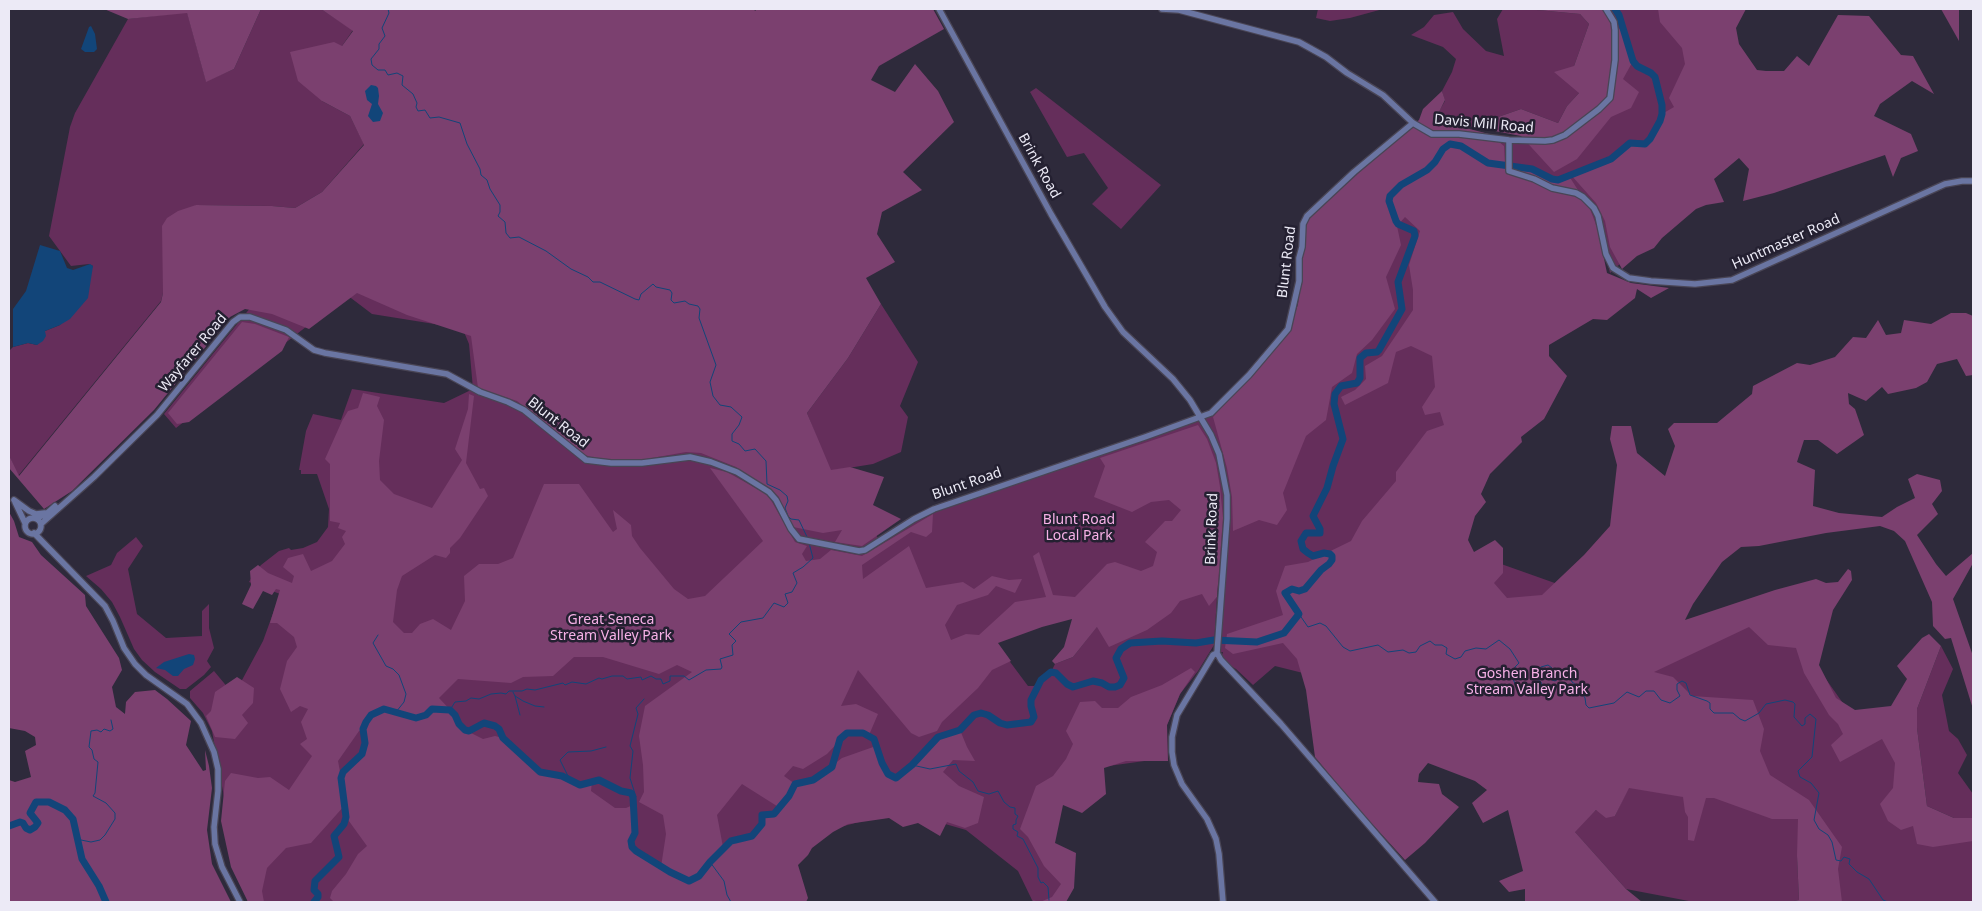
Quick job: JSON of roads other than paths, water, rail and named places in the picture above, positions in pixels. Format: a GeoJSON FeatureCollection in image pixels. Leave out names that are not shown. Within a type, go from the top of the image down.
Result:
{"type":"FeatureCollection","features":[{"type":"Feature","properties":{"kind":"street","name":"Brink Road"},"geometry":{"type":"LineString","coordinates":[[939,9],[1051,214],[1105,307],[1123,332],[1173,379],[1202,418],[1211,435],[1219,454],[1227,495],[1227,519],[1217,653]]}},
{"type":"Feature","properties":{"kind":"street","name":"Davis Mill Road"},"geometry":{"type":"LineString","coordinates":[[1162,9],[1179,10],[1300,42],[1383,95],[1413,123],[1428,132],[1437,135],[1459,134],[1509,140],[1553,140],[1565,135],[1599,109],[1610,98],[1615,60],[1615,30],[1614,22],[1606,9]]}},
{"type":"Feature","properties":{"kind":"street","name":"Blunt Road"},"geometry":{"type":"LineString","coordinates":[[423,369],[447,374],[480,392],[515,406],[534,417],[586,460],[634,463],[690,457],[737,472],[764,488],[773,496],[794,534],[799,539],[865,550],[914,519],[934,509],[1202,418],[1219,407],[1288,329],[1299,281],[1303,224],[1307,216],[1354,172],[1413,123]]}},
{"type":"Feature","properties":{"kind":"street","name":"Huntmaster Road"},"geometry":{"type":"LineString","coordinates":[[1509,140],[1508,170],[1511,173],[1534,179],[1552,188],[1576,193],[1585,199],[1598,216],[1608,259],[1613,268],[1620,274],[1634,280],[1694,284],[1732,280],[1945,184],[1973,181]]}},
{"type":"Feature","properties":{"kind":"street","name":"Wayfarer Road"},"geometry":{"type":"LineString","coordinates":[[41,526],[157,416],[229,327],[240,317],[250,317],[286,330],[319,352],[423,369]]}},
{"type":"Feature","properties":{"kind":"street"},"geometry":{"type":"LineString","coordinates":[[9,493],[26,523],[27,531],[34,533],[105,606],[124,648],[135,664],[187,704],[201,723],[214,752],[218,770],[214,827],[215,844],[222,867],[240,902]]}},
{"type":"Feature","properties":{"kind":"street","name":"Wayfarer Road"},"geometry":{"type":"LineString","coordinates":[[34,518],[48,512],[70,497]]}},
{"type":"Feature","properties":{"kind":"street"},"geometry":{"type":"LineString","coordinates":[[14,500],[36,514],[48,512]]}},
{"type":"Feature","properties":{"kind":"street"},"geometry":{"type":"LineString","coordinates":[[14,500],[41,526],[54,554]]}},
{"type":"Feature","properties":{"kind":"street"},"geometry":{"type":"LineString","coordinates":[[26,523],[28,519],[34,518]]}},
{"type":"Feature","properties":{"kind":"street"},"geometry":{"type":"LineString","coordinates":[[34,533],[41,526]]}},
{"type":"Feature","properties":{"kind":"street"},"geometry":{"type":"LineString","coordinates":[[1223,902],[1216,839],[1207,819],[1182,784],[1174,765],[1172,752],[1172,737],[1177,715],[1213,655],[1217,653],[1221,660],[1281,724],[1435,902]]}},
{"type":"Feature","properties":{"kind":"water"},"geometry":{"type":"Polygon","coordinates":[[[91,26],[95,34],[97,49],[94,52],[85,52],[81,49],[91,26]]]}},
{"type":"Feature","properties":{"kind":"water"},"geometry":{"type":"Polygon","coordinates":[[[371,85],[378,88],[378,104],[383,113],[380,121],[373,122],[368,116],[372,104],[367,100],[365,91],[371,85]]]}},
{"type":"Feature","properties":{"kind":"water"},"geometry":{"type":"Polygon","coordinates":[[[40,245],[60,251],[67,268],[73,270],[90,264],[93,266],[88,298],[70,319],[45,331],[46,336],[37,345],[28,343],[13,347],[13,309],[26,291],[40,245]]]}},
{"type":"Feature","properties":{"kind":"water"},"geometry":{"type":"Polygon","coordinates":[[[189,654],[194,655],[193,665],[184,669],[178,676],[173,676],[165,670],[156,668],[164,662],[189,654]]]}},
{"type":"Feature","properties":{"kind":"waterway"},"geometry":{"type":"LineString","coordinates":[[388,9],[389,13],[382,28],[385,36],[379,44],[379,49],[371,59],[372,65],[378,70],[385,70],[388,75],[397,73],[403,76],[402,85],[413,94],[418,111],[425,110],[430,118],[439,117],[460,123],[481,175],[487,180],[500,205],[498,216],[505,222],[506,233],[510,238],[519,237],[546,251],[593,282],[600,282],[635,299],[639,300],[641,294],[653,284],[656,287],[670,290],[672,293],[671,300],[674,303],[685,301],[698,306],[700,309],[699,318],[716,365],[710,382],[713,396],[720,405],[731,407],[742,417],[732,434],[732,441],[739,444],[745,451],[755,449],[766,461],[767,484],[780,490],[787,496],[788,501],[785,508],[788,516],[791,519],[799,520],[808,539]]}},
{"type":"Feature","properties":{"kind":"waterway"},"geometry":{"type":"LineString","coordinates":[[314,902],[318,897],[314,890],[315,881],[339,857],[334,836],[344,824],[346,817],[341,778],[343,772],[362,754],[365,743],[363,729],[366,722],[371,715],[384,709],[416,718],[426,715],[432,709],[450,710],[465,730],[469,731],[484,723],[495,726],[499,729],[503,738],[540,772],[562,776],[580,785],[599,780],[621,791],[631,793],[633,797],[635,833],[631,841],[632,847],[670,872],[689,881],[699,876],[731,841],[752,836],[762,824],[762,815],[774,814],[789,796],[795,784],[813,780],[832,767],[840,739],[847,733],[863,733],[874,739],[888,774],[896,778],[912,765],[938,737],[960,730],[974,715],[981,713],[988,715],[1007,725],[1031,722],[1034,717],[1031,700],[1041,680],[1051,672],[1056,673],[1073,687],[1093,681],[1109,687],[1115,687],[1120,685],[1124,678],[1116,658],[1121,649],[1130,643],[1162,641],[1196,643],[1214,640],[1257,642],[1284,633],[1299,614],[1285,593],[1292,589],[1299,591],[1305,589],[1332,560],[1330,554],[1324,553],[1313,556],[1308,553],[1303,549],[1301,541],[1306,533],[1320,533],[1320,529],[1313,516],[1327,488],[1343,439],[1334,404],[1335,394],[1341,386],[1357,383],[1360,378],[1360,358],[1366,353],[1379,350],[1402,309],[1398,282],[1415,236],[1414,231],[1398,224],[1396,221],[1389,201],[1390,196],[1401,185],[1427,170],[1435,162],[1443,149],[1450,144],[1461,146],[1488,163],[1532,169],[1558,180],[1611,159],[1630,143],[1645,144],[1660,121],[1662,105],[1655,77],[1637,66],[1633,61],[1619,15],[1615,9]]}},
{"type":"Feature","properties":{"kind":"waterway"},"geometry":{"type":"LineString","coordinates":[[450,710],[455,702],[466,701],[471,698],[479,699],[491,694],[506,694],[509,691],[535,690],[572,682],[586,684],[599,678],[612,676],[623,676],[627,679],[641,677],[642,680],[651,676],[661,679],[663,684],[670,681],[670,676],[684,676],[689,680],[706,670],[721,669],[720,659],[733,655],[732,645],[736,641],[729,634],[741,622],[763,618],[774,603],[784,607],[788,603],[785,594],[792,592],[797,583],[793,573],[813,558],[809,543]]}},
{"type":"Feature","properties":{"kind":"waterway"},"geometry":{"type":"LineString","coordinates":[[1299,614],[1308,627],[1320,623],[1326,626],[1343,647],[1350,651],[1378,645],[1388,652],[1403,650],[1409,653],[1416,652],[1420,646],[1430,641],[1435,645],[1442,645],[1447,648],[1446,654],[1455,659],[1461,657],[1465,651],[1476,648],[1486,649],[1499,640],[1510,649],[1519,663],[1515,667],[1513,679],[1516,686],[1531,696],[1539,692],[1542,687],[1541,682],[1536,678],[1535,672],[1541,667],[1548,665],[1552,668],[1550,677],[1552,680],[1555,681],[1561,677],[1569,676],[1572,682],[1579,687],[1589,708],[1614,703],[1627,692],[1639,697],[1646,691],[1654,691],[1661,700],[1670,703],[1680,696],[1677,684],[1682,681],[1686,683],[1690,695],[1710,703],[1710,709],[1714,713],[1733,713],[1745,721],[1759,713],[1766,704],[1785,700],[1793,702],[1795,704],[1794,717],[1802,726],[1805,724],[1805,718],[1810,714],[1816,719],[1812,757],[1798,771],[1800,777],[1811,783],[1819,793],[1814,820],[1819,829],[1828,835],[1832,842],[1836,860],[1841,861],[1844,857],[1850,859],[1849,864],[1857,872],[1869,879],[1883,900],[1888,902]]}},
{"type":"Feature","properties":{"kind":"waterway"},"geometry":{"type":"LineString","coordinates":[[378,635],[373,643],[386,666],[393,669],[399,675],[406,694],[404,702],[396,712]]}},
{"type":"Feature","properties":{"kind":"waterway"},"geometry":{"type":"LineString","coordinates":[[513,692],[515,696],[523,701],[535,706],[544,707]]}},
{"type":"Feature","properties":{"kind":"waterway"},"geometry":{"type":"LineString","coordinates":[[515,696],[520,715]]}},
{"type":"Feature","properties":{"kind":"waterway"},"geometry":{"type":"LineString","coordinates":[[633,797],[636,797],[630,778],[633,751],[630,746],[638,714],[636,708],[644,699]]}},
{"type":"Feature","properties":{"kind":"waterway"},"geometry":{"type":"LineString","coordinates":[[76,839],[91,842],[100,840],[115,819],[115,813],[106,803],[93,796],[95,793],[98,762],[94,759],[92,750],[89,747],[91,731],[97,730],[101,732],[104,729],[110,731],[113,729],[111,720]]}},
{"type":"Feature","properties":{"kind":"waterway"},"geometry":{"type":"LineString","coordinates":[[570,780],[560,760],[568,752],[591,751],[606,747]]}},
{"type":"Feature","properties":{"kind":"waterway"},"geometry":{"type":"LineString","coordinates":[[912,765],[930,769],[956,764],[959,771],[973,782],[978,791],[989,794],[998,791],[1004,802],[1010,807],[1015,808],[1015,814],[1018,816],[1013,829],[1018,832],[1017,836],[1023,839],[1038,868],[1038,877],[1041,883],[1043,882],[1048,887],[1049,900]]}},
{"type":"Feature","properties":{"kind":"waterway"},"geometry":{"type":"LineString","coordinates":[[9,826],[20,822],[30,830],[35,827],[38,823],[30,813],[36,802],[49,802],[65,810],[73,819],[82,859],[99,886],[106,902]]}},
{"type":"Feature","properties":{"kind":"waterway"},"geometry":{"type":"LineString","coordinates":[[710,862],[724,881],[727,895],[731,902]]}},
{"type":"Feature","properties":{"kind":"park label","name":"Blunt Road Local Park"},"geometry":{"type":"Point","coordinates":[1079,528]}},
{"type":"Feature","properties":{"kind":"park label","name":"Great Seneca Stream Valley Park"},"geometry":{"type":"Point","coordinates":[611,628]}},
{"type":"Feature","properties":{"kind":"park label","name":"Goshen Branch Stream Valley Park"},"geometry":{"type":"Point","coordinates":[1527,682]}}]}
